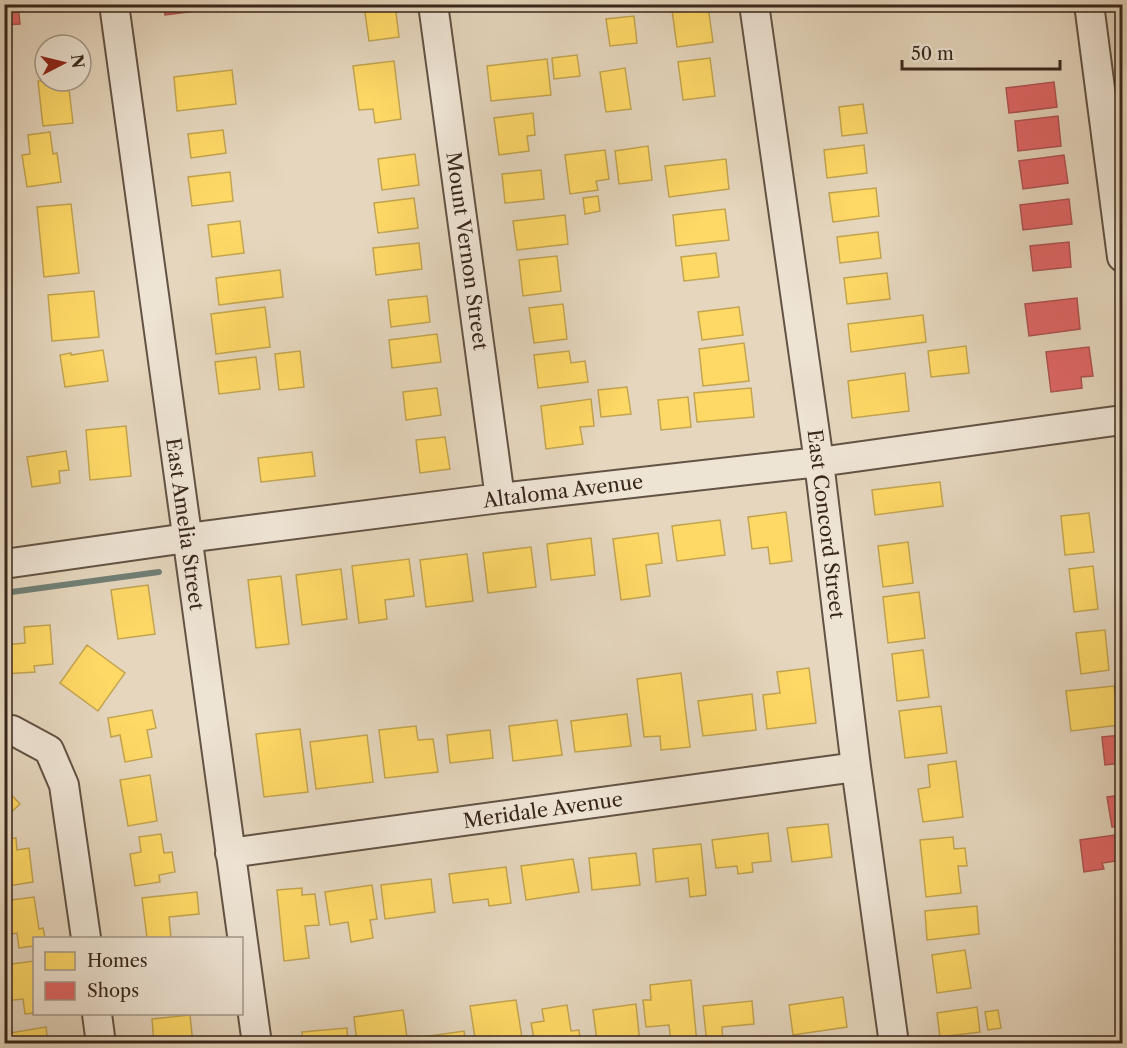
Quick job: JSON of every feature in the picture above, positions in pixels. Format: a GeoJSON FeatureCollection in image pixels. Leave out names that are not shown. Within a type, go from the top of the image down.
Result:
{"type":"FeatureCollection","features":[{"type":"Feature","properties":{"kind":"street","name":"East Amelia Street"},"geometry":{"type":"LineString","coordinates":[[114,4],[241,937]]}},
{"type":"Feature","properties":{"kind":"street","name":"Mount Vernon Street"},"geometry":{"type":"LineString","coordinates":[[433,4],[500,498]]}},
{"type":"Feature","properties":{"kind":"street","name":"East Concord Street"},"geometry":{"type":"LineString","coordinates":[[754,4],[819,462],[856,767],[894,1044]]}},
{"type":"Feature","properties":{"kind":"street"},"geometry":{"type":"LineString","coordinates":[[1089,4],[1120,216],[1122,257]]}},
{"type":"Feature","properties":{"kind":"street","name":"Altaloma Avenue"},"geometry":{"type":"LineString","coordinates":[[4,564],[187,537],[500,498],[819,462],[1122,420]]}},
{"type":"Feature","properties":{"kind":"street"},"geometry":{"type":"LineString","coordinates":[[4,730],[12,730],[49,750],[64,785],[86,937]]}},
{"type":"Feature","properties":{"kind":"street","name":"Meridale Avenue"},"geometry":{"type":"LineString","coordinates":[[230,853],[856,767]]}},
{"type":"Feature","properties":{"kind":"street","name":"East Amelia Street"},"geometry":{"type":"LineString","coordinates":[[243,948],[256,1044]]}},
{"type":"Feature","properties":{"kind":"street"},"geometry":{"type":"LineString","coordinates":[[97,1015],[101,1044]]}},
{"type":"Feature","properties":{"kind":"building: Homes"},"geometry":{"type":"Polygon","coordinates":[[[395,4],[399,37],[369,41],[364,6],[395,4]]]}},
{"type":"Feature","properties":{"kind":"building: Homes"},"geometry":{"type":"Polygon","coordinates":[[[708,6],[713,42],[677,47],[672,10],[708,6]]]}},
{"type":"Feature","properties":{"kind":"building: Homes"},"geometry":{"type":"Polygon","coordinates":[[[634,16],[637,43],[610,46],[606,19],[634,16]]]}},
{"type":"Feature","properties":{"kind":"building: Homes"},"geometry":{"type":"Polygon","coordinates":[[[577,55],[580,76],[554,79],[552,58],[577,55]]]}},
{"type":"Feature","properties":{"kind":"building: Homes"},"geometry":{"type":"Polygon","coordinates":[[[710,58],[715,96],[683,100],[678,62],[710,58]]]}},
{"type":"Feature","properties":{"kind":"building: Homes"},"geometry":{"type":"Polygon","coordinates":[[[547,59],[551,95],[491,101],[487,66],[547,59]]]}},
{"type":"Feature","properties":{"kind":"building: Homes"},"geometry":{"type":"Polygon","coordinates":[[[394,61],[401,119],[375,123],[373,109],[359,110],[353,66],[394,61]]]}},
{"type":"Feature","properties":{"kind":"building: Homes"},"geometry":{"type":"Polygon","coordinates":[[[625,68],[631,109],[606,112],[600,72],[625,68]]]}},
{"type":"Feature","properties":{"kind":"building: Homes"},"geometry":{"type":"Polygon","coordinates":[[[232,70],[236,104],[177,111],[174,77],[232,70]]]}},
{"type":"Feature","properties":{"kind":"building: Homes"},"geometry":{"type":"Polygon","coordinates":[[[39,93],[69,93],[73,123],[43,126],[39,93]]]}},
{"type":"Feature","properties":{"kind":"building: Homes"},"geometry":{"type":"Polygon","coordinates":[[[863,104],[867,133],[842,136],[839,107],[863,104]]]}},
{"type":"Feature","properties":{"kind":"building: Homes"},"geometry":{"type":"Polygon","coordinates":[[[533,113],[535,135],[527,136],[529,151],[499,155],[494,118],[533,113]]]}},
{"type":"Feature","properties":{"kind":"building: Homes"},"geometry":{"type":"Polygon","coordinates":[[[223,130],[226,153],[191,158],[188,134],[223,130]]]}},
{"type":"Feature","properties":{"kind":"building: Homes"},"geometry":{"type":"Polygon","coordinates":[[[50,132],[53,154],[57,153],[61,182],[27,187],[22,155],[30,154],[28,135],[50,132]]]}},
{"type":"Feature","properties":{"kind":"building: Homes"},"geometry":{"type":"Polygon","coordinates":[[[864,145],[867,173],[827,178],[824,150],[864,145]]]}},
{"type":"Feature","properties":{"kind":"building: Homes"},"geometry":{"type":"Polygon","coordinates":[[[648,146],[652,180],[619,184],[615,151],[648,146]]]}},
{"type":"Feature","properties":{"kind":"building: Homes"},"geometry":{"type":"Polygon","coordinates":[[[605,150],[609,179],[596,181],[598,190],[570,194],[565,155],[605,150]]]}},
{"type":"Feature","properties":{"kind":"building: Homes"},"geometry":{"type":"Polygon","coordinates":[[[415,154],[419,185],[382,190],[378,159],[415,154]]]}},
{"type":"Feature","properties":{"kind":"building: Homes"},"geometry":{"type":"Polygon","coordinates":[[[726,159],[729,189],[669,197],[665,166],[726,159]]]}},
{"type":"Feature","properties":{"kind":"building: Homes"},"geometry":{"type":"Polygon","coordinates":[[[541,170],[544,199],[505,203],[502,174],[541,170]]]}},
{"type":"Feature","properties":{"kind":"building: Homes"},"geometry":{"type":"Polygon","coordinates":[[[230,172],[233,201],[192,206],[188,177],[230,172]]]}},
{"type":"Feature","properties":{"kind":"building: Homes"},"geometry":{"type":"Polygon","coordinates":[[[876,188],[879,216],[833,222],[829,193],[876,188]]]}},
{"type":"Feature","properties":{"kind":"building: Homes"},"geometry":{"type":"Polygon","coordinates":[[[598,196],[600,211],[585,214],[583,198],[598,196]]]}},
{"type":"Feature","properties":{"kind":"building: Homes"},"geometry":{"type":"Polygon","coordinates":[[[414,198],[418,228],[378,233],[374,203],[414,198]]]}},
{"type":"Feature","properties":{"kind":"building: Homes"},"geometry":{"type":"Polygon","coordinates":[[[71,204],[79,273],[44,277],[37,207],[71,204]]]}},
{"type":"Feature","properties":{"kind":"building: Homes"},"geometry":{"type":"Polygon","coordinates":[[[725,209],[729,240],[676,246],[673,215],[725,209]]]}},
{"type":"Feature","properties":{"kind":"building: Homes"},"geometry":{"type":"Polygon","coordinates":[[[565,215],[568,244],[517,250],[513,221],[565,215]]]}},
{"type":"Feature","properties":{"kind":"building: Homes"},"geometry":{"type":"Polygon","coordinates":[[[240,221],[244,253],[212,257],[208,225],[240,221]]]}},
{"type":"Feature","properties":{"kind":"building: Homes"},"geometry":{"type":"Polygon","coordinates":[[[878,232],[881,258],[840,263],[837,237],[878,232]]]}},
{"type":"Feature","properties":{"kind":"building: Homes"},"geometry":{"type":"Polygon","coordinates":[[[419,243],[422,269],[376,275],[373,248],[419,243]]]}},
{"type":"Feature","properties":{"kind":"building: Homes"},"geometry":{"type":"Polygon","coordinates":[[[716,253],[719,277],[684,281],[681,257],[716,253]]]}},
{"type":"Feature","properties":{"kind":"building: Homes"},"geometry":{"type":"Polygon","coordinates":[[[557,256],[561,291],[523,296],[519,260],[557,256]]]}},
{"type":"Feature","properties":{"kind":"building: Homes"},"geometry":{"type":"Polygon","coordinates":[[[280,270],[283,297],[219,305],[216,278],[280,270]]]}},
{"type":"Feature","properties":{"kind":"building: Homes"},"geometry":{"type":"Polygon","coordinates":[[[887,273],[890,299],[847,304],[844,278],[887,273]]]}},
{"type":"Feature","properties":{"kind":"building: Homes"},"geometry":{"type":"Polygon","coordinates":[[[94,291],[99,337],[52,341],[48,295],[94,291]]]}},
{"type":"Feature","properties":{"kind":"building: Homes"},"geometry":{"type":"Polygon","coordinates":[[[427,296],[430,322],[391,327],[388,300],[427,296]]]}},
{"type":"Feature","properties":{"kind":"building: Homes"},"geometry":{"type":"Polygon","coordinates":[[[563,304],[567,339],[534,343],[529,308],[563,304]]]}},
{"type":"Feature","properties":{"kind":"building: Homes"},"geometry":{"type":"Polygon","coordinates":[[[265,307],[270,347],[216,354],[211,314],[265,307]]]}},
{"type":"Feature","properties":{"kind":"building: Homes"},"geometry":{"type":"Polygon","coordinates":[[[739,307],[743,335],[702,340],[698,312],[739,307]]]}},
{"type":"Feature","properties":{"kind":"building: Homes"},"geometry":{"type":"Polygon","coordinates":[[[923,315],[926,342],[851,352],[848,324],[923,315]]]}},
{"type":"Feature","properties":{"kind":"building: Homes"},"geometry":{"type":"Polygon","coordinates":[[[437,334],[441,362],[392,368],[389,340],[437,334]]]}},
{"type":"Feature","properties":{"kind":"building: Homes"},"geometry":{"type":"Polygon","coordinates":[[[744,343],[749,381],[703,386],[699,349],[744,343]]]}},
{"type":"Feature","properties":{"kind":"building: Homes"},"geometry":{"type":"Polygon","coordinates":[[[966,346],[969,373],[931,377],[928,351],[966,346]]]}},
{"type":"Feature","properties":{"kind":"building: Homes"},"geometry":{"type":"Polygon","coordinates":[[[103,350],[108,381],[65,387],[60,355],[103,350]]]}},
{"type":"Feature","properties":{"kind":"building: Homes"},"geometry":{"type":"Polygon","coordinates":[[[300,351],[304,387],[279,390],[275,354],[300,351]]]}},
{"type":"Feature","properties":{"kind":"building: Homes"},"geometry":{"type":"Polygon","coordinates":[[[569,351],[571,363],[585,361],[588,382],[538,388],[534,355],[569,351]]]}},
{"type":"Feature","properties":{"kind":"building: Homes"},"geometry":{"type":"Polygon","coordinates":[[[256,357],[260,389],[219,394],[215,362],[256,357]]]}},
{"type":"Feature","properties":{"kind":"building: Homes"},"geometry":{"type":"Polygon","coordinates":[[[905,373],[909,411],[852,418],[848,381],[905,373]]]}},
{"type":"Feature","properties":{"kind":"building: Homes"},"geometry":{"type":"Polygon","coordinates":[[[627,387],[631,414],[601,417],[598,390],[627,387]]]}},
{"type":"Feature","properties":{"kind":"building: Homes"},"geometry":{"type":"Polygon","coordinates":[[[437,388],[441,415],[406,420],[403,392],[437,388]]]}},
{"type":"Feature","properties":{"kind":"building: Homes"},"geometry":{"type":"Polygon","coordinates":[[[751,388],[754,417],[697,422],[694,393],[751,388]]]}},
{"type":"Feature","properties":{"kind":"building: Homes"},"geometry":{"type":"Polygon","coordinates":[[[688,397],[691,427],[661,430],[658,400],[688,397]]]}},
{"type":"Feature","properties":{"kind":"building: Homes"},"geometry":{"type":"Polygon","coordinates":[[[591,399],[594,426],[580,427],[583,444],[546,449],[541,406],[591,399]]]}},
{"type":"Feature","properties":{"kind":"building: Homes"},"geometry":{"type":"Polygon","coordinates":[[[126,426],[131,476],[90,480],[86,430],[126,426]]]}},
{"type":"Feature","properties":{"kind":"building: Homes"},"geometry":{"type":"Polygon","coordinates":[[[445,437],[450,469],[420,473],[416,440],[445,437]]]}},
{"type":"Feature","properties":{"kind":"building: Homes"},"geometry":{"type":"Polygon","coordinates":[[[66,451],[69,470],[59,471],[60,483],[32,487],[27,457],[66,451]]]}},
{"type":"Feature","properties":{"kind":"building: Homes"},"geometry":{"type":"Polygon","coordinates":[[[312,452],[315,476],[261,482],[258,458],[312,452]]]}},
{"type":"Feature","properties":{"kind":"building: Homes"},"geometry":{"type":"Polygon","coordinates":[[[940,482],[943,506],[875,515],[872,490],[940,482]]]}},
{"type":"Feature","properties":{"kind":"building: Homes"},"geometry":{"type":"Polygon","coordinates":[[[786,512],[792,561],[770,564],[768,547],[752,549],[748,517],[786,512]]]}},
{"type":"Feature","properties":{"kind":"building: Homes"},"geometry":{"type":"Polygon","coordinates":[[[1089,513],[1094,552],[1065,555],[1061,516],[1089,513]]]}},
{"type":"Feature","properties":{"kind":"building: Homes"},"geometry":{"type":"Polygon","coordinates":[[[720,520],[725,555],[677,561],[672,526],[720,520]]]}},
{"type":"Feature","properties":{"kind":"building: Homes"},"geometry":{"type":"Polygon","coordinates":[[[658,533],[662,563],[646,565],[650,596],[621,600],[613,539],[658,533]]]}},
{"type":"Feature","properties":{"kind":"building: Homes"},"geometry":{"type":"Polygon","coordinates":[[[591,538],[595,575],[551,580],[547,544],[591,538]]]}},
{"type":"Feature","properties":{"kind":"building: Homes"},"geometry":{"type":"Polygon","coordinates":[[[908,542],[913,583],[883,587],[878,546],[908,542]]]}},
{"type":"Feature","properties":{"kind":"building: Homes"},"geometry":{"type":"Polygon","coordinates":[[[531,547],[536,587],[488,593],[483,553],[531,547]]]}},
{"type":"Feature","properties":{"kind":"building: Homes"},"geometry":{"type":"Polygon","coordinates":[[[467,554],[473,601],[426,607],[420,560],[467,554]]]}},
{"type":"Feature","properties":{"kind":"building: Homes"},"geometry":{"type":"Polygon","coordinates":[[[409,559],[414,596],[385,600],[387,619],[359,623],[352,566],[409,559]]]}},
{"type":"Feature","properties":{"kind":"building: Homes"},"geometry":{"type":"Polygon","coordinates":[[[1093,566],[1098,609],[1074,612],[1069,569],[1093,566]]]}},
{"type":"Feature","properties":{"kind":"building: Homes"},"geometry":{"type":"Polygon","coordinates":[[[341,569],[347,619],[302,625],[296,575],[341,569]]]}},
{"type":"Feature","properties":{"kind":"building: Homes"},"geometry":{"type":"Polygon","coordinates":[[[281,576],[289,644],[256,648],[248,580],[281,576]]]}},
{"type":"Feature","properties":{"kind":"building: Homes"},"geometry":{"type":"Polygon","coordinates":[[[148,585],[155,634],[118,639],[111,590],[148,585]]]}},
{"type":"Feature","properties":{"kind":"building: Homes"},"geometry":{"type":"Polygon","coordinates":[[[919,592],[925,638],[888,643],[883,597],[919,592]]]}},
{"type":"Feature","properties":{"kind":"building: Homes"},"geometry":{"type":"Polygon","coordinates":[[[50,625],[53,664],[34,666],[35,672],[4,674],[4,645],[25,643],[24,627],[50,625]]]}},
{"type":"Feature","properties":{"kind":"building: Homes"},"geometry":{"type":"Polygon","coordinates":[[[1105,630],[1109,670],[1081,674],[1076,633],[1105,630]]]}},
{"type":"Feature","properties":{"kind":"building: Homes"},"geometry":{"type":"Polygon","coordinates":[[[87,645],[125,673],[98,711],[60,683],[87,645]]]}},
{"type":"Feature","properties":{"kind":"building: Homes"},"geometry":{"type":"Polygon","coordinates":[[[923,650],[929,697],[897,701],[892,654],[923,650]]]}},
{"type":"Feature","properties":{"kind":"building: Homes"},"geometry":{"type":"Polygon","coordinates":[[[809,668],[816,723],[767,729],[763,695],[780,693],[777,672],[809,668]]]}},
{"type":"Feature","properties":{"kind":"building: Homes"},"geometry":{"type":"Polygon","coordinates":[[[681,673],[690,747],[661,750],[660,736],[644,737],[637,679],[681,673]]]}},
{"type":"Feature","properties":{"kind":"building: Homes"},"geometry":{"type":"Polygon","coordinates":[[[1114,686],[1119,725],[1071,731],[1066,691],[1114,686]]]}},
{"type":"Feature","properties":{"kind":"building: Homes"},"geometry":{"type":"Polygon","coordinates":[[[752,694],[756,730],[703,736],[698,701],[752,694]]]}},
{"type":"Feature","properties":{"kind":"building: Homes"},"geometry":{"type":"Polygon","coordinates":[[[941,706],[947,753],[905,758],[899,711],[941,706]]]}},
{"type":"Feature","properties":{"kind":"building: Homes"},"geometry":{"type":"Polygon","coordinates":[[[152,710],[156,728],[147,730],[152,757],[125,762],[120,735],[111,737],[108,718],[152,710]]]}},
{"type":"Feature","properties":{"kind":"building: Homes"},"geometry":{"type":"Polygon","coordinates":[[[627,714],[631,746],[575,752],[571,721],[627,714]]]}},
{"type":"Feature","properties":{"kind":"building: Homes"},"geometry":{"type":"Polygon","coordinates":[[[557,720],[562,755],[513,761],[509,726],[557,720]]]}},
{"type":"Feature","properties":{"kind":"building: Homes"},"geometry":{"type":"Polygon","coordinates":[[[416,726],[418,740],[433,739],[438,772],[385,778],[379,730],[416,726]]]}},
{"type":"Feature","properties":{"kind":"building: Homes"},"geometry":{"type":"Polygon","coordinates":[[[300,729],[308,792],[264,797],[256,734],[300,729]]]}},
{"type":"Feature","properties":{"kind":"building: Homes"},"geometry":{"type":"Polygon","coordinates":[[[490,730],[493,758],[450,763],[447,735],[490,730]]]}},
{"type":"Feature","properties":{"kind":"building: Homes"},"geometry":{"type":"Polygon","coordinates":[[[367,735],[373,782],[316,789],[310,742],[367,735]]]}},
{"type":"Feature","properties":{"kind":"building: Homes"},"geometry":{"type":"Polygon","coordinates":[[[956,761],[963,817],[923,822],[918,789],[930,787],[928,765],[956,761]]]}},
{"type":"Feature","properties":{"kind":"building: Homes"},"geometry":{"type":"Polygon","coordinates":[[[150,775],[157,821],[128,826],[120,780],[150,775]]]}},
{"type":"Feature","properties":{"kind":"building: Homes"},"geometry":{"type":"Polygon","coordinates":[[[4,787],[20,804],[4,819],[4,787]]]}},
{"type":"Feature","properties":{"kind":"building: Homes"},"geometry":{"type":"Polygon","coordinates":[[[828,824],[832,857],[792,862],[787,828],[828,824]]]}},
{"type":"Feature","properties":{"kind":"building: Homes"},"geometry":{"type":"Polygon","coordinates":[[[768,833],[771,861],[752,863],[753,872],[738,874],[737,866],[716,868],[712,840],[768,833]]]}},
{"type":"Feature","properties":{"kind":"building: Homes"},"geometry":{"type":"Polygon","coordinates":[[[161,834],[164,853],[172,852],[175,872],[159,875],[160,882],[135,886],[130,854],[141,852],[139,837],[161,834]]]}},
{"type":"Feature","properties":{"kind":"building: Homes"},"geometry":{"type":"Polygon","coordinates":[[[953,837],[954,849],[965,848],[967,866],[958,866],[961,893],[926,897],[920,840],[953,837]]]}},
{"type":"Feature","properties":{"kind":"building: Homes"},"geometry":{"type":"Polygon","coordinates":[[[16,838],[17,850],[29,848],[33,882],[8,886],[4,868],[4,839],[16,838]]]}},
{"type":"Feature","properties":{"kind":"building: Homes"},"geometry":{"type":"Polygon","coordinates":[[[701,844],[706,895],[690,897],[688,878],[656,882],[653,849],[701,844]]]}},
{"type":"Feature","properties":{"kind":"building: Homes"},"geometry":{"type":"Polygon","coordinates":[[[636,853],[640,885],[592,890],[589,858],[636,853]]]}},
{"type":"Feature","properties":{"kind":"building: Homes"},"geometry":{"type":"Polygon","coordinates":[[[573,859],[579,892],[526,900],[521,866],[573,859]]]}},
{"type":"Feature","properties":{"kind":"building: Homes"},"geometry":{"type":"Polygon","coordinates":[[[506,867],[511,903],[489,906],[488,899],[453,903],[449,874],[506,867]]]}},
{"type":"Feature","properties":{"kind":"building: Homes"},"geometry":{"type":"Polygon","coordinates":[[[431,879],[435,912],[385,919],[381,885],[431,879]]]}},
{"type":"Feature","properties":{"kind":"building: Homes"},"geometry":{"type":"Polygon","coordinates":[[[372,885],[377,919],[370,920],[373,938],[351,942],[348,922],[330,925],[325,892],[372,885]]]}},
{"type":"Feature","properties":{"kind":"building: Homes"},"geometry":{"type":"Polygon","coordinates":[[[302,888],[302,895],[315,894],[319,925],[305,926],[309,958],[284,961],[277,890],[302,888]]]}},
{"type":"Feature","properties":{"kind":"building: Homes"},"geometry":{"type":"Polygon","coordinates":[[[197,892],[199,914],[169,917],[171,937],[147,937],[142,898],[197,892]]]}},
{"type":"Feature","properties":{"kind":"building: Homes"},"geometry":{"type":"Polygon","coordinates":[[[34,897],[39,929],[43,928],[45,937],[33,937],[33,946],[19,948],[17,933],[4,935],[4,901],[34,897]]]}},
{"type":"Feature","properties":{"kind":"building: Homes"},"geometry":{"type":"Polygon","coordinates":[[[977,906],[979,934],[927,940],[925,911],[977,906]]]}},
{"type":"Feature","properties":{"kind":"building: Homes"},"geometry":{"type":"Polygon","coordinates":[[[965,950],[971,988],[937,993],[932,955],[965,950]]]}},
{"type":"Feature","properties":{"kind":"building: Homes"},"geometry":{"type":"Polygon","coordinates":[[[33,961],[33,1013],[25,1014],[23,999],[4,1001],[4,965],[33,961]]]}},
{"type":"Feature","properties":{"kind":"building: Homes"},"geometry":{"type":"Polygon","coordinates":[[[691,980],[697,1044],[671,1044],[669,1025],[646,1027],[643,1000],[651,1000],[650,985],[691,980]]]}},
{"type":"Feature","properties":{"kind":"building: Homes"},"geometry":{"type":"Polygon","coordinates":[[[843,997],[847,1027],[793,1035],[789,1005],[843,997]]]}},
{"type":"Feature","properties":{"kind":"building: Homes"},"geometry":{"type":"Polygon","coordinates":[[[516,1000],[523,1044],[476,1044],[470,1006],[516,1000]]]}},
{"type":"Feature","properties":{"kind":"building: Homes"},"geometry":{"type":"Polygon","coordinates":[[[752,1001],[754,1024],[722,1027],[723,1044],[707,1044],[703,1006],[752,1001]]]}},
{"type":"Feature","properties":{"kind":"building: Homes"},"geometry":{"type":"Polygon","coordinates":[[[636,1004],[640,1044],[590,1044],[597,1041],[593,1010],[636,1004]]]}},
{"type":"Feature","properties":{"kind":"building: Homes"},"geometry":{"type":"Polygon","coordinates":[[[567,1005],[571,1031],[579,1030],[581,1044],[535,1044],[531,1023],[544,1021],[542,1009],[567,1005]]]}},
{"type":"Feature","properties":{"kind":"building: Homes"},"geometry":{"type":"Polygon","coordinates":[[[977,1007],[980,1032],[940,1037],[937,1013],[977,1007]]]}},
{"type":"Feature","properties":{"kind":"building: Homes"},"geometry":{"type":"Polygon","coordinates":[[[403,1010],[408,1044],[357,1044],[354,1017],[403,1010]]]}},
{"type":"Feature","properties":{"kind":"building: Homes"},"geometry":{"type":"Polygon","coordinates":[[[998,1010],[1001,1028],[988,1030],[985,1012],[998,1010]]]}},
{"type":"Feature","properties":{"kind":"building: Homes"},"geometry":{"type":"Polygon","coordinates":[[[190,1015],[193,1044],[154,1044],[152,1019],[190,1015]]]}},
{"type":"Feature","properties":{"kind":"building: Homes"},"geometry":{"type":"Polygon","coordinates":[[[46,1027],[48,1044],[12,1044],[10,1033],[46,1027]]]}},
{"type":"Feature","properties":{"kind":"building: Homes"},"geometry":{"type":"Polygon","coordinates":[[[347,1028],[348,1044],[303,1044],[302,1032],[347,1028]]]}},
{"type":"Feature","properties":{"kind":"building: Homes"},"geometry":{"type":"Polygon","coordinates":[[[464,1031],[466,1044],[417,1044],[416,1038],[464,1031]]]}},
{"type":"Feature","properties":{"kind":"building: Shops"},"geometry":{"type":"Polygon","coordinates":[[[4,4],[18,4],[20,24],[4,25],[4,4]]]}},
{"type":"Feature","properties":{"kind":"building: Shops"},"geometry":{"type":"Polygon","coordinates":[[[164,4],[251,4],[165,15],[164,4]]]}},
{"type":"Feature","properties":{"kind":"building: Shops"},"geometry":{"type":"Polygon","coordinates":[[[1054,82],[1057,107],[1009,113],[1006,88],[1054,82]]]}},
{"type":"Feature","properties":{"kind":"building: Shops"},"geometry":{"type":"Polygon","coordinates":[[[1058,116],[1061,146],[1018,151],[1015,121],[1058,116]]]}},
{"type":"Feature","properties":{"kind":"building: Shops"},"geometry":{"type":"Polygon","coordinates":[[[1064,155],[1068,183],[1023,189],[1019,161],[1064,155]]]}},
{"type":"Feature","properties":{"kind":"building: Shops"},"geometry":{"type":"Polygon","coordinates":[[[1069,199],[1072,224],[1023,230],[1020,205],[1069,199]]]}},
{"type":"Feature","properties":{"kind":"building: Shops"},"geometry":{"type":"Polygon","coordinates":[[[1069,242],[1071,267],[1033,271],[1030,246],[1069,242]]]}},
{"type":"Feature","properties":{"kind":"building: Shops"},"geometry":{"type":"Polygon","coordinates":[[[1077,298],[1080,329],[1029,336],[1025,304],[1077,298]]]}},
{"type":"Feature","properties":{"kind":"building: Shops"},"geometry":{"type":"Polygon","coordinates":[[[1089,347],[1093,376],[1081,377],[1082,388],[1051,392],[1046,352],[1089,347]]]}},
{"type":"Feature","properties":{"kind":"building: Shops"},"geometry":{"type":"Polygon","coordinates":[[[1122,735],[1122,763],[1105,765],[1102,737],[1122,735]]]}},
{"type":"Feature","properties":{"kind":"building: Shops"},"geometry":{"type":"Polygon","coordinates":[[[1122,795],[1122,826],[1112,827],[1107,797],[1122,795]]]}},
{"type":"Feature","properties":{"kind":"building: Shops"},"geometry":{"type":"Polygon","coordinates":[[[1122,834],[1122,860],[1102,863],[1104,869],[1084,872],[1080,840],[1122,834]]]}},
{"type":"Feature","properties":{"kind":"building: Shops"},"geometry":{"type":"Polygon","coordinates":[[[1117,985],[1122,985],[1122,1012],[1120,1013],[1117,985]]]}},
{"type":"Feature","properties":{"kind":"waterway"},"geometry":{"type":"LineString","coordinates":[[4,593],[159,572]]}}]}
